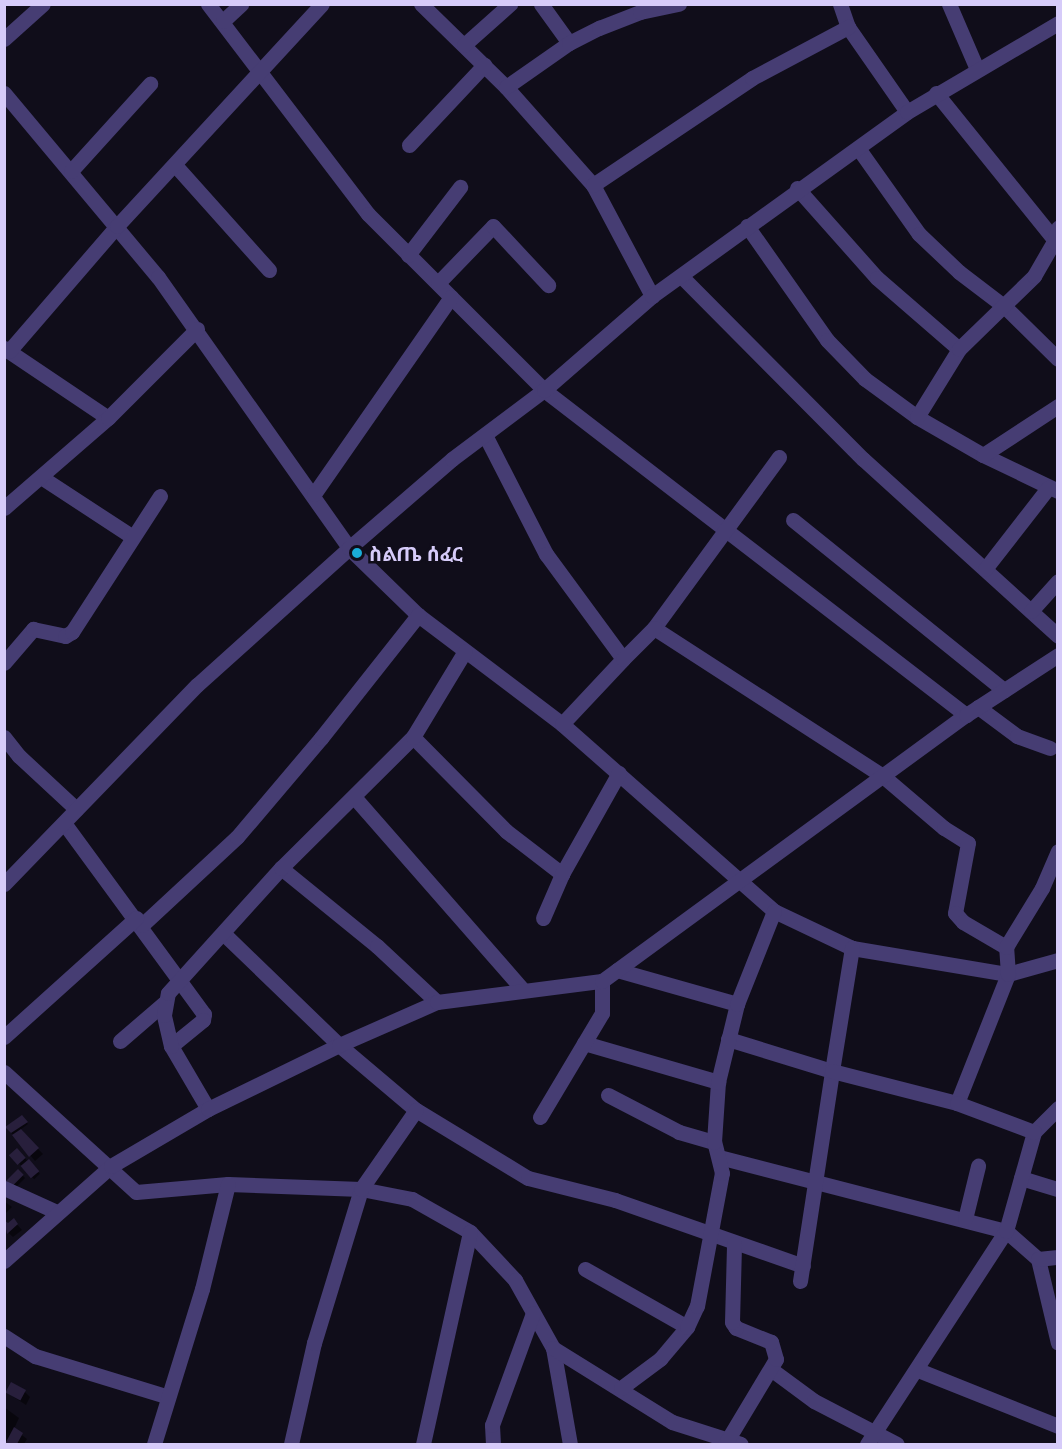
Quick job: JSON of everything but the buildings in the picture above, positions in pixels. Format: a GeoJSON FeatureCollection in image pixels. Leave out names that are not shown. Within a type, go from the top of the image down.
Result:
{"type":"FeatureCollection","features":[{"type":"Feature","properties":{"kind":"street"},"geometry":{"type":"LineString","coordinates":[[4,39],[43,4]]}},
{"type":"Feature","properties":{"kind":"street"},"geometry":{"type":"LineString","coordinates":[[208,4],[368,214],[544,390],[724,530],[972,711],[1017,736],[1050,748]]}},
{"type":"Feature","properties":{"kind":"street"},"geometry":{"type":"LineString","coordinates":[[223,21],[241,4]]}},
{"type":"Feature","properties":{"kind":"street"},"geometry":{"type":"LineString","coordinates":[[108,418],[7,349],[117,226],[261,75],[322,4]]}},
{"type":"Feature","properties":{"kind":"street"},"geometry":{"type":"LineString","coordinates":[[421,4],[506,87],[593,185],[652,296]]}},
{"type":"Feature","properties":{"kind":"street"},"geometry":{"type":"LineString","coordinates":[[464,45],[510,4]]}},
{"type":"Feature","properties":{"kind":"street"},"geometry":{"type":"LineString","coordinates":[[541,4],[569,43]]}},
{"type":"Feature","properties":{"kind":"street"},"geometry":{"type":"LineString","coordinates":[[506,87],[569,43],[638,8],[680,4]]}},
{"type":"Feature","properties":{"kind":"street"},"geometry":{"type":"LineString","coordinates":[[840,4],[848,27],[907,112]]}},
{"type":"Feature","properties":{"kind":"street"},"geometry":{"type":"LineString","coordinates":[[949,4],[977,69]]}},
{"type":"Feature","properties":{"kind":"street"},"geometry":{"type":"LineString","coordinates":[[4,884],[197,685],[349,548],[485,435],[544,390],[652,296],[797,189],[907,112],[1058,23]]}},
{"type":"Feature","properties":{"kind":"street"},"geometry":{"type":"LineString","coordinates":[[593,185],[752,78],[848,27]]}},
{"type":"Feature","properties":{"kind":"street"},"geometry":{"type":"LineString","coordinates":[[409,145],[484,65]]}},
{"type":"Feature","properties":{"kind":"street"},"geometry":{"type":"LineString","coordinates":[[71,171],[150,84]]}},
{"type":"Feature","properties":{"kind":"street"},"geometry":{"type":"LineString","coordinates":[[4,93],[117,226],[197,329],[314,494],[349,548],[418,615],[562,724],[774,911],[852,948],[1008,974],[1058,960]]}},
{"type":"Feature","properties":{"kind":"street"},"geometry":{"type":"LineString","coordinates":[[917,417],[960,349],[1034,276],[1056,238],[936,93]]}},
{"type":"Feature","properties":{"kind":"street"},"geometry":{"type":"LineString","coordinates":[[858,148],[919,234],[959,272],[1005,307],[1058,359]]}},
{"type":"Feature","properties":{"kind":"street"},"geometry":{"type":"LineString","coordinates":[[175,165],[269,270]]}},
{"type":"Feature","properties":{"kind":"street"},"geometry":{"type":"LineString","coordinates":[[408,255],[460,187]]}},
{"type":"Feature","properties":{"kind":"street"},"geometry":{"type":"LineString","coordinates":[[797,189],[877,278],[960,349]]}},
{"type":"Feature","properties":{"kind":"street"},"geometry":{"type":"LineString","coordinates":[[438,283],[492,226],[548,285]]}},
{"type":"Feature","properties":{"kind":"street"},"geometry":{"type":"LineString","coordinates":[[747,226],[827,339],[866,379],[917,417],[983,455],[1053,490],[986,569]]}},
{"type":"Feature","properties":{"kind":"street"},"geometry":{"type":"LineString","coordinates":[[681,276],[863,459],[1058,636]]}},
{"type":"Feature","properties":{"kind":"street"},"geometry":{"type":"LineString","coordinates":[[314,494],[451,297]]}},
{"type":"Feature","properties":{"kind":"street"},"geometry":{"type":"LineString","coordinates":[[4,508],[108,418],[197,329]]}},
{"type":"Feature","properties":{"kind":"street"},"geometry":{"type":"LineString","coordinates":[[983,455],[1058,406]]}},
{"type":"Feature","properties":{"kind":"street"},"geometry":{"type":"LineString","coordinates":[[485,435],[546,554],[623,659]]}},
{"type":"Feature","properties":{"kind":"street"},"geometry":{"type":"LineString","coordinates":[[562,724],[654,628],[779,457]]}},
{"type":"Feature","properties":{"kind":"street"},"geometry":{"type":"LineString","coordinates":[[41,477],[130,536]]}},
{"type":"Feature","properties":{"kind":"street"},"geometry":{"type":"LineString","coordinates":[[4,663],[33,629],[65,636],[72,632],[130,536],[160,496]]}},
{"type":"Feature","properties":{"kind":"street"},"geometry":{"type":"LineString","coordinates":[[793,520],[1004,690]]}},
{"type":"Feature","properties":{"kind":"street"},"geometry":{"type":"LineString","coordinates":[[1031,611],[1058,581]]}},
{"type":"Feature","properties":{"kind":"street"},"geometry":{"type":"LineString","coordinates":[[4,1037],[237,837],[321,738],[418,615]]}},
{"type":"Feature","properties":{"kind":"street"},"geometry":{"type":"LineString","coordinates":[[654,628],[884,777],[944,828],[968,843],[955,913],[963,922],[1006,947]]}},
{"type":"Feature","properties":{"kind":"street"},"geometry":{"type":"LineString","coordinates":[[120,1041],[164,1003],[181,980],[280,868],[355,798],[413,737],[465,651]]}},
{"type":"Feature","properties":{"kind":"street"},"geometry":{"type":"LineString","coordinates":[[4,1261],[111,1166],[208,1109],[339,1046],[437,1002],[522,989],[602,981],[972,711],[1058,655]]}},
{"type":"Feature","properties":{"kind":"street"},"geometry":{"type":"LineString","coordinates":[[4,737],[19,756],[76,809]]}},
{"type":"Feature","properties":{"kind":"street"},"geometry":{"type":"LineString","coordinates":[[413,737],[506,831],[562,874]]}},
{"type":"Feature","properties":{"kind":"street"},"geometry":{"type":"LineString","coordinates":[[543,918],[562,874],[619,773]]}},
{"type":"Feature","properties":{"kind":"street"},"geometry":{"type":"LineString","coordinates":[[355,798],[522,989]]}},
{"type":"Feature","properties":{"kind":"street"},"geometry":{"type":"LineString","coordinates":[[64,824],[181,980],[204,1018],[171,1046]]}},
{"type":"Feature","properties":{"kind":"street"},"geometry":{"type":"LineString","coordinates":[[957,1103],[1008,974],[1006,947],[1042,888],[1058,851]]}},
{"type":"Feature","properties":{"kind":"street"},"geometry":{"type":"LineString","coordinates":[[280,868],[377,946],[437,1002]]}},
{"type":"Feature","properties":{"kind":"street"},"geometry":{"type":"LineString","coordinates":[[621,1388],[660,1359],[687,1327],[697,1306],[722,1173],[717,1149],[718,1082],[737,1004],[774,911]]}},
{"type":"Feature","properties":{"kind":"street"},"geometry":{"type":"LineString","coordinates":[[224,934],[339,1046],[416,1110],[528,1178],[615,1200],[712,1234],[802,1273],[817,1184],[831,1071],[852,948]]}},
{"type":"Feature","properties":{"kind":"street"},"geometry":{"type":"LineString","coordinates":[[617,970],[737,1004]]}},
{"type":"Feature","properties":{"kind":"street"},"geometry":{"type":"LineString","coordinates":[[540,1117],[602,1013],[602,981]]}},
{"type":"Feature","properties":{"kind":"street"},"geometry":{"type":"LineString","coordinates":[[164,1003],[171,1046],[208,1109]]}},
{"type":"Feature","properties":{"kind":"street"},"geometry":{"type":"LineString","coordinates":[[728,1039],[831,1071],[957,1103],[1034,1132]]}},
{"type":"Feature","properties":{"kind":"street"},"geometry":{"type":"LineString","coordinates":[[584,1043],[718,1082]]}},
{"type":"Feature","properties":{"kind":"street"},"geometry":{"type":"LineString","coordinates":[[4,1072],[111,1166],[127,1188],[145,1194],[228,1184],[361,1190],[412,1199],[470,1232],[515,1280],[553,1348],[570,1444]]}},
{"type":"Feature","properties":{"kind":"street"},"geometry":{"type":"LineString","coordinates":[[608,1095],[717,1149],[817,1184],[1006,1231],[1038,1259],[1058,1343]]}},
{"type":"Feature","properties":{"kind":"street"},"geometry":{"type":"LineString","coordinates":[[870,1440],[918,1370],[1006,1231],[1034,1132],[1058,1108]]}},
{"type":"Feature","properties":{"kind":"street"},"geometry":{"type":"LineString","coordinates":[[291,1444],[315,1343],[361,1190],[416,1110]]}},
{"type":"Feature","properties":{"kind":"street"},"geometry":{"type":"LineString","coordinates":[[965,1219],[978,1166]]}},
{"type":"Feature","properties":{"kind":"street"},"geometry":{"type":"LineString","coordinates":[[1021,1178],[1058,1189]]}},
{"type":"Feature","properties":{"kind":"street"},"geometry":{"type":"LineString","coordinates":[[154,1444],[166,1396],[202,1289],[228,1184]]}},
{"type":"Feature","properties":{"kind":"street"},"geometry":{"type":"LineString","coordinates":[[4,1188],[57,1212]]}},
{"type":"Feature","properties":{"kind":"street"},"geometry":{"type":"LineString","coordinates":[[423,1444],[470,1232]]}},
{"type":"Feature","properties":{"kind":"street"},"geometry":{"type":"LineString","coordinates":[[726,1441],[772,1370],[776,1359],[771,1342],[736,1328],[732,1322],[734,1244]]}},
{"type":"Feature","properties":{"kind":"street"},"geometry":{"type":"LineString","coordinates":[[1038,1259],[1058,1257]]}},
{"type":"Feature","properties":{"kind":"street"},"geometry":{"type":"LineString","coordinates":[[585,1269],[687,1327]]}},
{"type":"Feature","properties":{"kind":"street"},"geometry":{"type":"LineString","coordinates":[[494,1444],[492,1425],[533,1313]]}},
{"type":"Feature","properties":{"kind":"street"},"geometry":{"type":"LineString","coordinates":[[4,1336],[35,1356],[166,1396]]}},
{"type":"Feature","properties":{"kind":"street"},"geometry":{"type":"LineString","coordinates":[[553,1348],[621,1388],[672,1422],[741,1444]]}},
{"type":"Feature","properties":{"kind":"street"},"geometry":{"type":"LineString","coordinates":[[772,1370],[870,1440],[897,1444]]}},
{"type":"Feature","properties":{"kind":"street"},"geometry":{"type":"LineString","coordinates":[[918,1370],[1058,1426]]}},
{"type":"Feature","properties":{"kind":"place","name":"ስልጤ ሰፈር"},"geometry":{"type":"Point","coordinates":[357,553]}}]}
